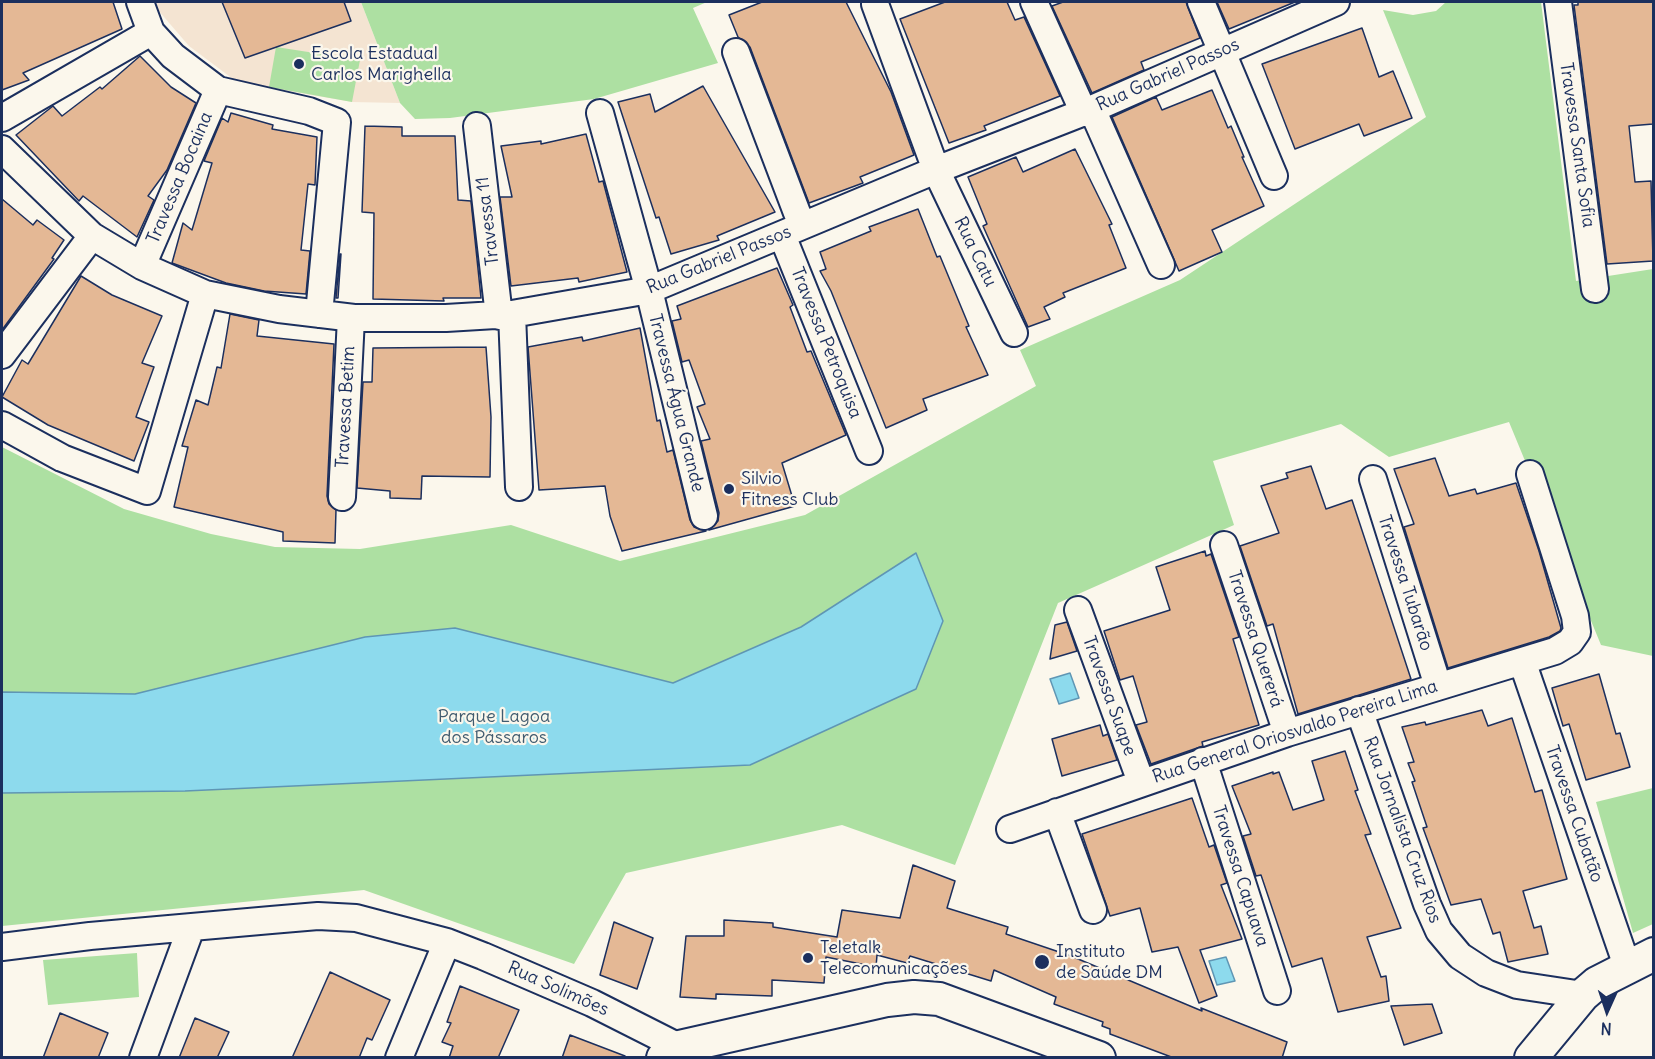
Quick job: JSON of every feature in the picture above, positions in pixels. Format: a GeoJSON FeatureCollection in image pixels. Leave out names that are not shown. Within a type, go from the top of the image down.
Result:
{"type":"FeatureCollection","features":[{"type":"Feature","properties":{"kind":"street"},"geometry":{"type":"LineString","coordinates":[[140,2],[151,32],[173,56],[218,90],[309,111],[337,122],[319,314]]}},
{"type":"Feature","properties":{"kind":"street"},"geometry":{"type":"LineString","coordinates":[[1034,2],[1161,265]]}},
{"type":"Feature","properties":{"kind":"street"},"geometry":{"type":"LineString","coordinates":[[1201,2],[1274,176]]}},
{"type":"Feature","properties":{"kind":"street","name":"Rua Gabriel Passos"},"geometry":{"type":"LineString","coordinates":[[3,153],[92,236],[142,266],[205,294],[260,306],[351,318],[447,318],[506,315],[649,290],[936,170],[1088,111],[1336,2]]}},
{"type":"Feature","properties":{"kind":"street","name":"Travessa Santa Sofia"},"geometry":{"type":"LineString","coordinates":[[1558,2],[1596,289]]}},
{"type":"Feature","properties":{"kind":"street","name":"Rua Catu"},"geometry":{"type":"LineString","coordinates":[[875,4],[936,170],[1014,333]]}},
{"type":"Feature","properties":{"kind":"street"},"geometry":{"type":"LineString","coordinates":[[2,118],[151,32]]}},
{"type":"Feature","properties":{"kind":"street","name":"Travessa Petroquisa"},"geometry":{"type":"LineString","coordinates":[[736,52],[792,231],[869,451]]}},
{"type":"Feature","properties":{"kind":"street","name":"Travessa Bocaina"},"geometry":{"type":"LineString","coordinates":[[142,266],[218,90]]}},
{"type":"Feature","properties":{"kind":"street","name":"Travessa Água Grande"},"geometry":{"type":"LineString","coordinates":[[600,112],[649,290],[704,516]]}},
{"type":"Feature","properties":{"kind":"street","name":"Travessa 11"},"geometry":{"type":"LineString","coordinates":[[477,126],[506,315],[519,487]]}},
{"type":"Feature","properties":{"kind":"street"},"geometry":{"type":"LineString","coordinates":[[2,355],[92,236]]}},
{"type":"Feature","properties":{"kind":"street"},"geometry":{"type":"LineString","coordinates":[[2,425],[62,458],[147,491],[205,294]]}},
{"type":"Feature","properties":{"kind":"street","name":"Travessa Betim"},"geometry":{"type":"LineString","coordinates":[[342,497],[351,318]]}},
{"type":"Feature","properties":{"kind":"street","name":"Rua General Oriosvaldo Pereira Lima"},"geometry":{"type":"LineString","coordinates":[[1010,829],[1287,733],[1556,651],[1570,642],[1577,632],[1568,591],[1530,474]]}},
{"type":"Feature","properties":{"kind":"street","name":"Travessa Tubarão"},"geometry":{"type":"LineString","coordinates":[[1373,479],[1438,686]]}},
{"type":"Feature","properties":{"kind":"street","name":"Travessa Quererá"},"geometry":{"type":"LineString","coordinates":[[1224,545],[1287,733]]}},
{"type":"Feature","properties":{"kind":"street","name":"Travessa Suape"},"geometry":{"type":"LineString","coordinates":[[1078,610],[1141,782]]}},
{"type":"Feature","properties":{"kind":"street","name":"Travessa Cubatão"},"geometry":{"type":"LineString","coordinates":[[1522,662],[1640,960]]}},
{"type":"Feature","properties":{"kind":"street","name":"Rua Jornalista Cruz Rios"},"geometry":{"type":"LineString","coordinates":[[1359,710],[1427,904],[1440,932],[1460,956],[1486,973],[1517,985],[1583,995]]}},
{"type":"Feature","properties":{"kind":"street","name":"Travessa Capuava"},"geometry":{"type":"LineString","coordinates":[[1203,761],[1277,991]]}},
{"type":"Feature","properties":{"kind":"street"},"geometry":{"type":"LineString","coordinates":[[1057,812],[1093,910]]}},
{"type":"Feature","properties":{"kind":"street","name":"Rua Solimões"},"geometry":{"type":"LineString","coordinates":[[2,947],[90,936],[318,916],[347,917],[389,925],[447,942],[592,1003],[671,1052],[887,1000],[914,997],[939,999],[1099,1058]]}},
{"type":"Feature","properties":{"kind":"street"},"geometry":{"type":"LineString","coordinates":[[143,1058],[191,928]]}},
{"type":"Feature","properties":{"kind":"street"},"geometry":{"type":"LineString","coordinates":[[399,1058],[447,942]]}},
{"type":"Feature","properties":{"kind":"street"},"geometry":{"type":"LineString","coordinates":[[1531,1058],[1583,995],[1640,960]]}},
{"type":"Feature","properties":{"kind":"shaded area","name":"Escola Estadual Carlos Marighella"},"geometry":{"type":"Polygon","coordinates":[[[156,2],[361,2],[400,103],[352,102],[237,82],[189,46],[158,10],[156,2]]]}},
{"type":"Feature","properties":{"kind":"green space"},"geometry":{"type":"Polygon","coordinates":[[[361,2],[707,2],[693,8],[718,63],[594,99],[450,118],[415,119],[400,103],[361,2]]]}},
{"type":"Feature","properties":{"kind":"green space","name":"Parque Lagoa dos Pássaros"},"geometry":{"type":"Polygon","coordinates":[[[1446,2],[1541,2],[1576,281],[1653,269],[1653,656],[1601,645],[1509,422],[1389,457],[1341,424],[1213,461],[1234,525],[1058,603],[955,865],[842,825],[626,873],[574,964],[364,890],[2,926],[2,447],[124,509],[211,534],[275,547],[360,549],[511,525],[620,561],[805,515],[1036,386],[1020,350],[1180,280],[1426,117],[1383,10],[1413,15],[1436,11],[1446,2]]]}},
{"type":"Feature","properties":{"kind":"green space"},"geometry":{"type":"Polygon","coordinates":[[[276,47],[360,60],[352,102],[269,87],[276,47]]]}},
{"type":"Feature","properties":{"kind":"green space"},"geometry":{"type":"Polygon","coordinates":[[[1653,788],[1653,924],[1633,933],[1596,802],[1653,788]]]}},
{"type":"Feature","properties":{"kind":"green space"},"geometry":{"type":"Polygon","coordinates":[[[137,953],[139,997],[48,1005],[43,960],[137,953]]]}},
{"type":"Feature","properties":{"kind":"water"},"geometry":{"type":"Polygon","coordinates":[[[916,553],[943,621],[916,689],[750,765],[185,791],[2,793],[2,692],[135,694],[365,637],[455,628],[673,683],[801,627],[916,553]]]}},
{"type":"Feature","properties":{"kind":"water"},"geometry":{"type":"Polygon","coordinates":[[[1070,673],[1079,698],[1059,704],[1050,679],[1070,673]]]}},
{"type":"Feature","properties":{"kind":"water"},"geometry":{"type":"Polygon","coordinates":[[[1226,957],[1235,981],[1217,985],[1209,961],[1226,957]]]}},
{"type":"Feature","properties":{"kind":"building"},"geometry":{"type":"Polygon","coordinates":[[[2,2],[113,2],[122,29],[23,73],[29,80],[2,90],[2,2]]]}},
{"type":"Feature","properties":{"kind":"building"},"geometry":{"type":"Polygon","coordinates":[[[222,2],[344,2],[351,21],[245,58],[222,2]]]}},
{"type":"Feature","properties":{"kind":"building"},"geometry":{"type":"Polygon","coordinates":[[[762,2],[846,2],[891,92],[914,155],[860,177],[863,183],[809,203],[750,47],[738,37],[729,15],[762,2]]]}},
{"type":"Feature","properties":{"kind":"building"},"geometry":{"type":"Polygon","coordinates":[[[945,2],[1007,2],[1015,20],[1024,17],[1060,96],[984,126],[986,130],[949,143],[900,19],[945,2]]]}},
{"type":"Feature","properties":{"kind":"building"},"geometry":{"type":"Polygon","coordinates":[[[1063,2],[1186,2],[1200,38],[1141,62],[1144,70],[1092,93],[1052,6],[1063,2]]]}},
{"type":"Feature","properties":{"kind":"building"},"geometry":{"type":"Polygon","coordinates":[[[1217,2],[1295,2],[1229,29],[1217,2]]]}},
{"type":"Feature","properties":{"kind":"building"},"geometry":{"type":"Polygon","coordinates":[[[1578,2],[1653,2],[1653,124],[1629,126],[1635,182],[1651,181],[1653,261],[1607,264],[1574,5],[1578,5],[1578,2]]]}},
{"type":"Feature","properties":{"kind":"building"},"geometry":{"type":"Polygon","coordinates":[[[1362,28],[1379,77],[1393,71],[1412,118],[1364,136],[1359,124],[1295,149],[1262,64],[1362,28]]]}},
{"type":"Feature","properties":{"kind":"building"},"geometry":{"type":"Polygon","coordinates":[[[140,56],[171,87],[196,103],[167,170],[148,196],[154,200],[137,237],[83,196],[79,201],[16,135],[53,106],[62,116],[100,87],[102,89],[140,56]]]}},
{"type":"Feature","properties":{"kind":"building"},"geometry":{"type":"Polygon","coordinates":[[[703,86],[775,212],[717,236],[719,240],[671,254],[659,217],[656,218],[618,102],[650,94],[655,112],[703,86]]]}},
{"type":"Feature","properties":{"kind":"building"},"geometry":{"type":"Polygon","coordinates":[[[1212,90],[1228,128],[1231,126],[1264,206],[1212,230],[1222,252],[1179,271],[1112,117],[1156,97],[1162,110],[1212,90]]]}},
{"type":"Feature","properties":{"kind":"building"},"geometry":{"type":"Polygon","coordinates":[[[231,113],[273,125],[272,129],[317,137],[315,185],[308,184],[301,250],[310,251],[306,294],[264,291],[226,283],[172,263],[183,223],[192,230],[212,163],[204,161],[222,118],[228,122],[231,113]]]}},
{"type":"Feature","properties":{"kind":"building"},"geometry":{"type":"Polygon","coordinates":[[[365,126],[402,127],[402,136],[455,136],[458,200],[471,201],[481,298],[443,298],[444,301],[373,299],[374,213],[362,212],[365,126]]]}},
{"type":"Feature","properties":{"kind":"building"},"geometry":{"type":"Polygon","coordinates":[[[586,134],[599,182],[603,181],[627,272],[579,282],[578,278],[511,286],[500,197],[512,197],[501,146],[541,141],[541,144],[586,134]]]}},
{"type":"Feature","properties":{"kind":"building"},"geometry":{"type":"Polygon","coordinates":[[[1075,149],[1112,224],[1109,225],[1126,268],[1063,293],[1065,297],[1044,307],[1050,319],[1028,327],[983,226],[987,224],[968,177],[1016,157],[1023,172],[1075,149]]]}},
{"type":"Feature","properties":{"kind":"building"},"geometry":{"type":"Polygon","coordinates":[[[2,199],[33,225],[37,220],[64,240],[52,258],[54,259],[2,330],[2,199]]]}},
{"type":"Feature","properties":{"kind":"building"},"geometry":{"type":"Polygon","coordinates":[[[918,209],[937,257],[940,256],[969,326],[966,327],[988,375],[923,399],[927,410],[886,428],[831,291],[820,271],[826,269],[820,252],[871,231],[869,227],[918,209]]]}},
{"type":"Feature","properties":{"kind":"building"},"geometry":{"type":"Polygon","coordinates":[[[340,254],[338,298],[336,298],[340,254]]]}},
{"type":"Feature","properties":{"kind":"building"},"geometry":{"type":"Polygon","coordinates":[[[777,268],[793,305],[790,307],[807,352],[811,351],[846,435],[782,463],[795,506],[709,530],[718,521],[719,513],[701,441],[710,439],[697,407],[705,404],[689,360],[682,362],[672,321],[681,319],[677,306],[777,268]]]}},
{"type":"Feature","properties":{"kind":"building"},"geometry":{"type":"Polygon","coordinates":[[[81,276],[112,295],[162,316],[142,363],[154,367],[136,417],[149,422],[134,461],[48,425],[2,397],[22,360],[28,364],[81,276]]]}},
{"type":"Feature","properties":{"kind":"building"},"geometry":{"type":"Polygon","coordinates":[[[230,314],[259,320],[257,336],[334,344],[327,496],[329,504],[336,510],[335,543],[283,541],[283,532],[174,507],[188,447],[182,446],[196,400],[208,405],[217,367],[221,368],[230,314]]]}},
{"type":"Feature","properties":{"kind":"building"},"geometry":{"type":"Polygon","coordinates":[[[640,328],[657,421],[660,420],[667,452],[673,450],[690,520],[694,527],[706,531],[622,551],[610,516],[605,486],[539,490],[528,347],[582,337],[583,341],[640,328]]]}},
{"type":"Feature","properties":{"kind":"building"},"geometry":{"type":"Polygon","coordinates":[[[486,347],[491,417],[490,477],[422,476],[421,499],[390,498],[390,491],[357,488],[363,382],[372,382],[373,348],[486,347]]]}},
{"type":"Feature","properties":{"kind":"building"},"geometry":{"type":"Polygon","coordinates":[[[1435,458],[1449,496],[1475,489],[1477,494],[1516,483],[1539,551],[1560,631],[1549,637],[1448,668],[1404,527],[1414,524],[1394,469],[1435,458]]]}},
{"type":"Feature","properties":{"kind":"building"},"geometry":{"type":"Polygon","coordinates":[[[1311,466],[1326,509],[1352,500],[1411,679],[1298,714],[1273,624],[1267,626],[1240,546],[1279,533],[1261,486],[1288,478],[1286,473],[1311,466]]]}},
{"type":"Feature","properties":{"kind":"building"},"geometry":{"type":"Polygon","coordinates":[[[1205,551],[1206,556],[1211,554],[1239,637],[1233,639],[1259,725],[1202,742],[1203,746],[1151,764],[1136,725],[1147,722],[1133,676],[1120,680],[1104,631],[1170,610],[1156,567],[1205,551]]]}},
{"type":"Feature","properties":{"kind":"building"},"geometry":{"type":"Polygon","coordinates":[[[1067,622],[1077,651],[1050,659],[1055,625],[1067,622]]]}},
{"type":"Feature","properties":{"kind":"building"},"geometry":{"type":"Polygon","coordinates":[[[1599,674],[1616,734],[1620,733],[1630,767],[1586,780],[1569,724],[1563,726],[1552,688],[1599,674]]]}},
{"type":"Feature","properties":{"kind":"building"},"geometry":{"type":"Polygon","coordinates":[[[1482,710],[1488,726],[1512,718],[1535,792],[1542,790],[1567,879],[1523,891],[1534,928],[1541,926],[1548,954],[1508,962],[1500,932],[1493,934],[1481,899],[1451,905],[1423,828],[1427,827],[1408,763],[1414,762],[1402,727],[1425,722],[1426,725],[1482,710]]]}},
{"type":"Feature","properties":{"kind":"building"},"geometry":{"type":"Polygon","coordinates":[[[1100,725],[1103,736],[1108,734],[1117,760],[1062,776],[1052,739],[1100,725]]]}},
{"type":"Feature","properties":{"kind":"building"},"geometry":{"type":"Polygon","coordinates":[[[1345,751],[1358,790],[1355,791],[1371,834],[1365,835],[1401,928],[1367,937],[1381,977],[1386,976],[1389,1001],[1338,1012],[1322,958],[1292,967],[1261,875],[1256,876],[1243,836],[1251,834],[1232,786],[1279,772],[1293,810],[1324,800],[1312,761],[1345,751]]]}},
{"type":"Feature","properties":{"kind":"building"},"geometry":{"type":"Polygon","coordinates":[[[1192,798],[1209,847],[1214,845],[1227,883],[1221,885],[1242,939],[1200,950],[1217,996],[1199,1003],[1178,947],[1152,952],[1140,908],[1110,916],[1082,834],[1192,798]]]}},
{"type":"Feature","properties":{"kind":"building"},"geometry":{"type":"Polygon","coordinates":[[[913,865],[955,881],[947,908],[1008,927],[1006,934],[1071,956],[1202,1011],[1201,1008],[1287,1042],[1282,1058],[1174,1058],[1110,1034],[1110,1029],[1102,1026],[1103,1022],[1054,1004],[1056,997],[994,970],[991,981],[910,956],[907,963],[877,955],[876,967],[826,957],[824,983],[772,980],[772,996],[716,994],[716,999],[680,997],[686,936],[724,936],[724,920],[773,923],[773,927],[837,937],[842,910],[900,918],[913,865]]]}},
{"type":"Feature","properties":{"kind":"building"},"geometry":{"type":"Polygon","coordinates":[[[614,922],[653,938],[637,989],[600,975],[614,922]]]}},
{"type":"Feature","properties":{"kind":"building"},"geometry":{"type":"Polygon","coordinates":[[[330,972],[390,1000],[372,1040],[367,1038],[359,1058],[292,1058],[330,972]]]}},
{"type":"Feature","properties":{"kind":"building"},"geometry":{"type":"Polygon","coordinates":[[[460,986],[519,1010],[498,1058],[449,1058],[453,1046],[442,1042],[451,1023],[447,1022],[460,986]]]}},
{"type":"Feature","properties":{"kind":"building"},"geometry":{"type":"Polygon","coordinates":[[[1432,1004],[1442,1033],[1404,1045],[1391,1006],[1432,1004]]]}},
{"type":"Feature","properties":{"kind":"building"},"geometry":{"type":"Polygon","coordinates":[[[60,1013],[108,1033],[98,1058],[43,1058],[60,1013]]]}},
{"type":"Feature","properties":{"kind":"building"},"geometry":{"type":"Polygon","coordinates":[[[195,1018],[229,1032],[217,1058],[179,1058],[195,1018]]]}},
{"type":"Feature","properties":{"kind":"building"},"geometry":{"type":"Polygon","coordinates":[[[570,1035],[625,1056],[625,1058],[562,1058],[570,1035]]]}},
{"type":"Feature","properties":{"kind":"place","name":"Escola Estadual Carlos Marighella"},"geometry":{"type":"Point","coordinates":[299,64]}},
{"type":"Feature","properties":{"kind":"place","name":"Silvio Fitness Club"},"geometry":{"type":"Point","coordinates":[729,489]}},
{"type":"Feature","properties":{"kind":"place","name":"Teletalk Telecomunicações"},"geometry":{"type":"Point","coordinates":[808,958]}},
{"type":"Feature","properties":{"kind":"place","name":"Instituto de Saúde DM"},"geometry":{"type":"Point","coordinates":[1042,962]}}]}
